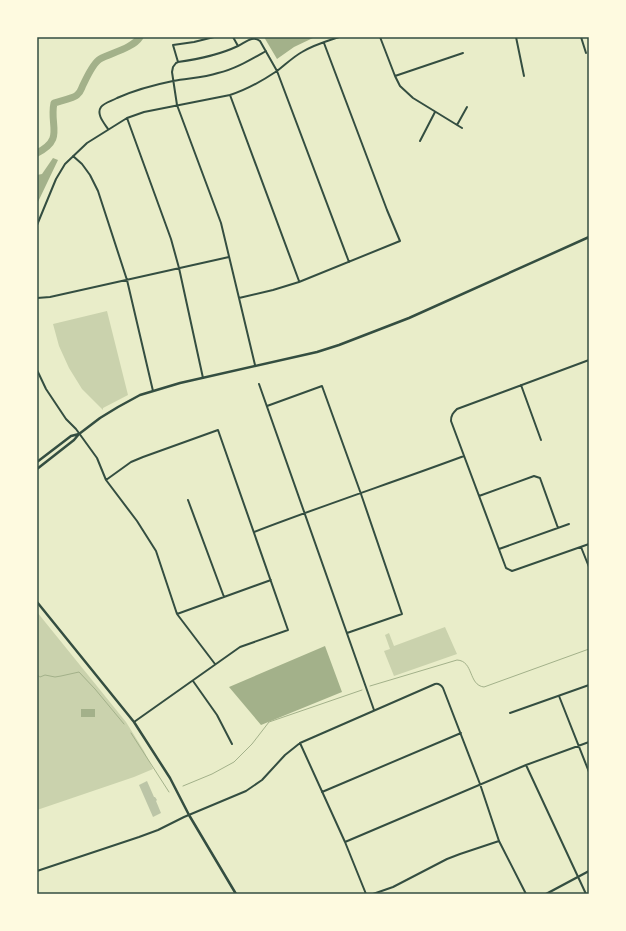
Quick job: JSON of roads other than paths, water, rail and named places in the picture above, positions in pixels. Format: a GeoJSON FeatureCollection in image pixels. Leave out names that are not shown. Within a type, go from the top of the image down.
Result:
{"type":"FeatureCollection","features":[{"type":"Feature","properties":{"kind":"street"},"geometry":{"type":"LineString","coordinates":[[178,62],[173,45],[214,37]]}},
{"type":"Feature","properties":{"kind":"street"},"geometry":{"type":"LineString","coordinates":[[233,37],[238,46]]}},
{"type":"Feature","properties":{"kind":"street"},"geometry":{"type":"LineString","coordinates":[[37,225],[56,179],[65,164],[87,143],[127,118],[144,112],[230,95],[238,92],[277,71],[309,48],[340,37]]}},
{"type":"Feature","properties":{"kind":"street"},"geometry":{"type":"LineString","coordinates":[[380,37],[400,86],[412,98],[462,128]]}},
{"type":"Feature","properties":{"kind":"street"},"geometry":{"type":"LineString","coordinates":[[516,37],[524,76]]}},
{"type":"Feature","properties":{"kind":"street"},"geometry":{"type":"LineString","coordinates":[[581,37],[586,53]]}},
{"type":"Feature","properties":{"kind":"street"},"geometry":{"type":"LineString","coordinates":[[255,366],[221,223],[178,105],[172,72],[173,66],[176,63],[224,53],[253,38],[257,38],[260,41],[277,71],[349,262]]}},
{"type":"Feature","properties":{"kind":"street"},"geometry":{"type":"LineString","coordinates":[[240,298],[299,282],[400,241],[384,203],[324,43]]}},
{"type":"Feature","properties":{"kind":"street"},"geometry":{"type":"LineString","coordinates":[[108,130],[99,114],[100,108],[104,104],[136,90],[219,73],[236,67],[266,51]]}},
{"type":"Feature","properties":{"kind":"street"},"geometry":{"type":"LineString","coordinates":[[395,76],[463,53]]}},
{"type":"Feature","properties":{"kind":"street"},"geometry":{"type":"LineString","coordinates":[[230,95],[299,282]]}},
{"type":"Feature","properties":{"kind":"street"},"geometry":{"type":"LineString","coordinates":[[457,125],[467,107]]}},
{"type":"Feature","properties":{"kind":"street"},"geometry":{"type":"LineString","coordinates":[[420,141],[435,112]]}},
{"type":"Feature","properties":{"kind":"street"},"geometry":{"type":"LineString","coordinates":[[127,118],[171,239],[179,268],[202,378]]}},
{"type":"Feature","properties":{"kind":"street"},"geometry":{"type":"LineString","coordinates":[[73,156],[82,164],[90,175],[98,191],[127,280],[153,391]]}},
{"type":"Feature","properties":{"kind":"street"},"geometry":{"type":"LineString","coordinates":[[37,469],[100,418],[140,395],[180,383],[334,347],[409,318],[589,237]]}},
{"type":"Feature","properties":{"kind":"street"},"geometry":{"type":"LineString","coordinates":[[37,298],[50,297],[229,257]]}},
{"type":"Feature","properties":{"kind":"street"},"geometry":{"type":"LineString","coordinates":[[589,360],[457,409],[451,417],[451,421],[505,566],[509,570],[515,570],[589,544]]}},
{"type":"Feature","properties":{"kind":"street"},"geometry":{"type":"LineString","coordinates":[[37,370],[46,389],[66,419],[97,458],[106,480],[137,521],[156,551],[177,614],[215,664]]}},
{"type":"Feature","properties":{"kind":"street"},"geometry":{"type":"LineString","coordinates":[[259,384],[374,710]]}},
{"type":"Feature","properties":{"kind":"street"},"geometry":{"type":"LineString","coordinates":[[267,406],[322,386],[361,494],[402,614],[347,633]]}},
{"type":"Feature","properties":{"kind":"street"},"geometry":{"type":"LineString","coordinates":[[521,386],[541,440]]}},
{"type":"Feature","properties":{"kind":"street"},"geometry":{"type":"LineString","coordinates":[[106,480],[131,462],[218,430],[288,630],[240,647],[134,722]]}},
{"type":"Feature","properties":{"kind":"street"},"geometry":{"type":"LineString","coordinates":[[37,462],[71,436],[79,434]]}},
{"type":"Feature","properties":{"kind":"street"},"geometry":{"type":"LineString","coordinates":[[46,456],[49,460]]}},
{"type":"Feature","properties":{"kind":"street"},"geometry":{"type":"LineString","coordinates":[[254,532],[464,456]]}},
{"type":"Feature","properties":{"kind":"street"},"geometry":{"type":"LineString","coordinates":[[479,496],[534,476],[540,478],[558,528]]}},
{"type":"Feature","properties":{"kind":"street"},"geometry":{"type":"LineString","coordinates":[[188,500],[224,597]]}},
{"type":"Feature","properties":{"kind":"street"},"geometry":{"type":"LineString","coordinates":[[499,549],[570,524]]}},
{"type":"Feature","properties":{"kind":"street"},"geometry":{"type":"LineString","coordinates":[[581,547],[589,567]]}},
{"type":"Feature","properties":{"kind":"street"},"geometry":{"type":"LineString","coordinates":[[177,614],[271,580]]}},
{"type":"Feature","properties":{"kind":"street"},"geometry":{"type":"LineString","coordinates":[[37,602],[134,722],[170,778],[189,815],[236,894]]}},
{"type":"Feature","properties":{"kind":"street"},"geometry":{"type":"LineString","coordinates":[[193,681],[217,715],[232,744]]}},
{"type":"Feature","properties":{"kind":"street"},"geometry":{"type":"LineString","coordinates":[[37,871],[158,830],[246,791],[257,784],[300,743],[435,684],[440,684],[461,733],[499,841],[526,894]]}},
{"type":"Feature","properties":{"kind":"street"},"geometry":{"type":"LineString","coordinates":[[510,713],[589,685]]}},
{"type":"Feature","properties":{"kind":"street"},"geometry":{"type":"LineString","coordinates":[[559,696],[589,772]]}},
{"type":"Feature","properties":{"kind":"street"},"geometry":{"type":"LineString","coordinates":[[322,792],[461,733]]}},
{"type":"Feature","properties":{"kind":"street"},"geometry":{"type":"LineString","coordinates":[[345,842],[526,765],[589,742]]}},
{"type":"Feature","properties":{"kind":"street"},"geometry":{"type":"LineString","coordinates":[[300,743],[345,842],[366,894]]}},
{"type":"Feature","properties":{"kind":"street"},"geometry":{"type":"LineString","coordinates":[[526,765],[586,894]]}},
{"type":"Feature","properties":{"kind":"street"},"geometry":{"type":"LineString","coordinates":[[373,894],[393,887],[447,859],[499,841]]}},
{"type":"Feature","properties":{"kind":"street"},"geometry":{"type":"LineString","coordinates":[[546,894],[589,871]]}},
{"type":"Feature","properties":{"kind":"waterway"},"geometry":{"type":"LineString","coordinates":[[37,153],[51,143],[54,131],[54,103],[77,95],[80,92],[90,70],[97,61],[127,47],[137,41],[140,37]]}},
{"type":"Feature","properties":{"kind":"waterway"},"geometry":{"type":"LineString","coordinates":[[370,686],[457,660],[466,664],[475,682],[484,687],[589,649]]}},
{"type":"Feature","properties":{"kind":"waterway"},"geometry":{"type":"LineString","coordinates":[[37,675],[40,677],[45,675],[55,677],[79,672],[124,724]]}},
{"type":"Feature","properties":{"kind":"waterway"},"geometry":{"type":"LineString","coordinates":[[183,786],[212,774],[234,762],[252,744],[269,722],[362,690]]}},
{"type":"Feature","properties":{"kind":"waterway"},"geometry":{"type":"LineString","coordinates":[[131,733],[169,792]]}}]}
